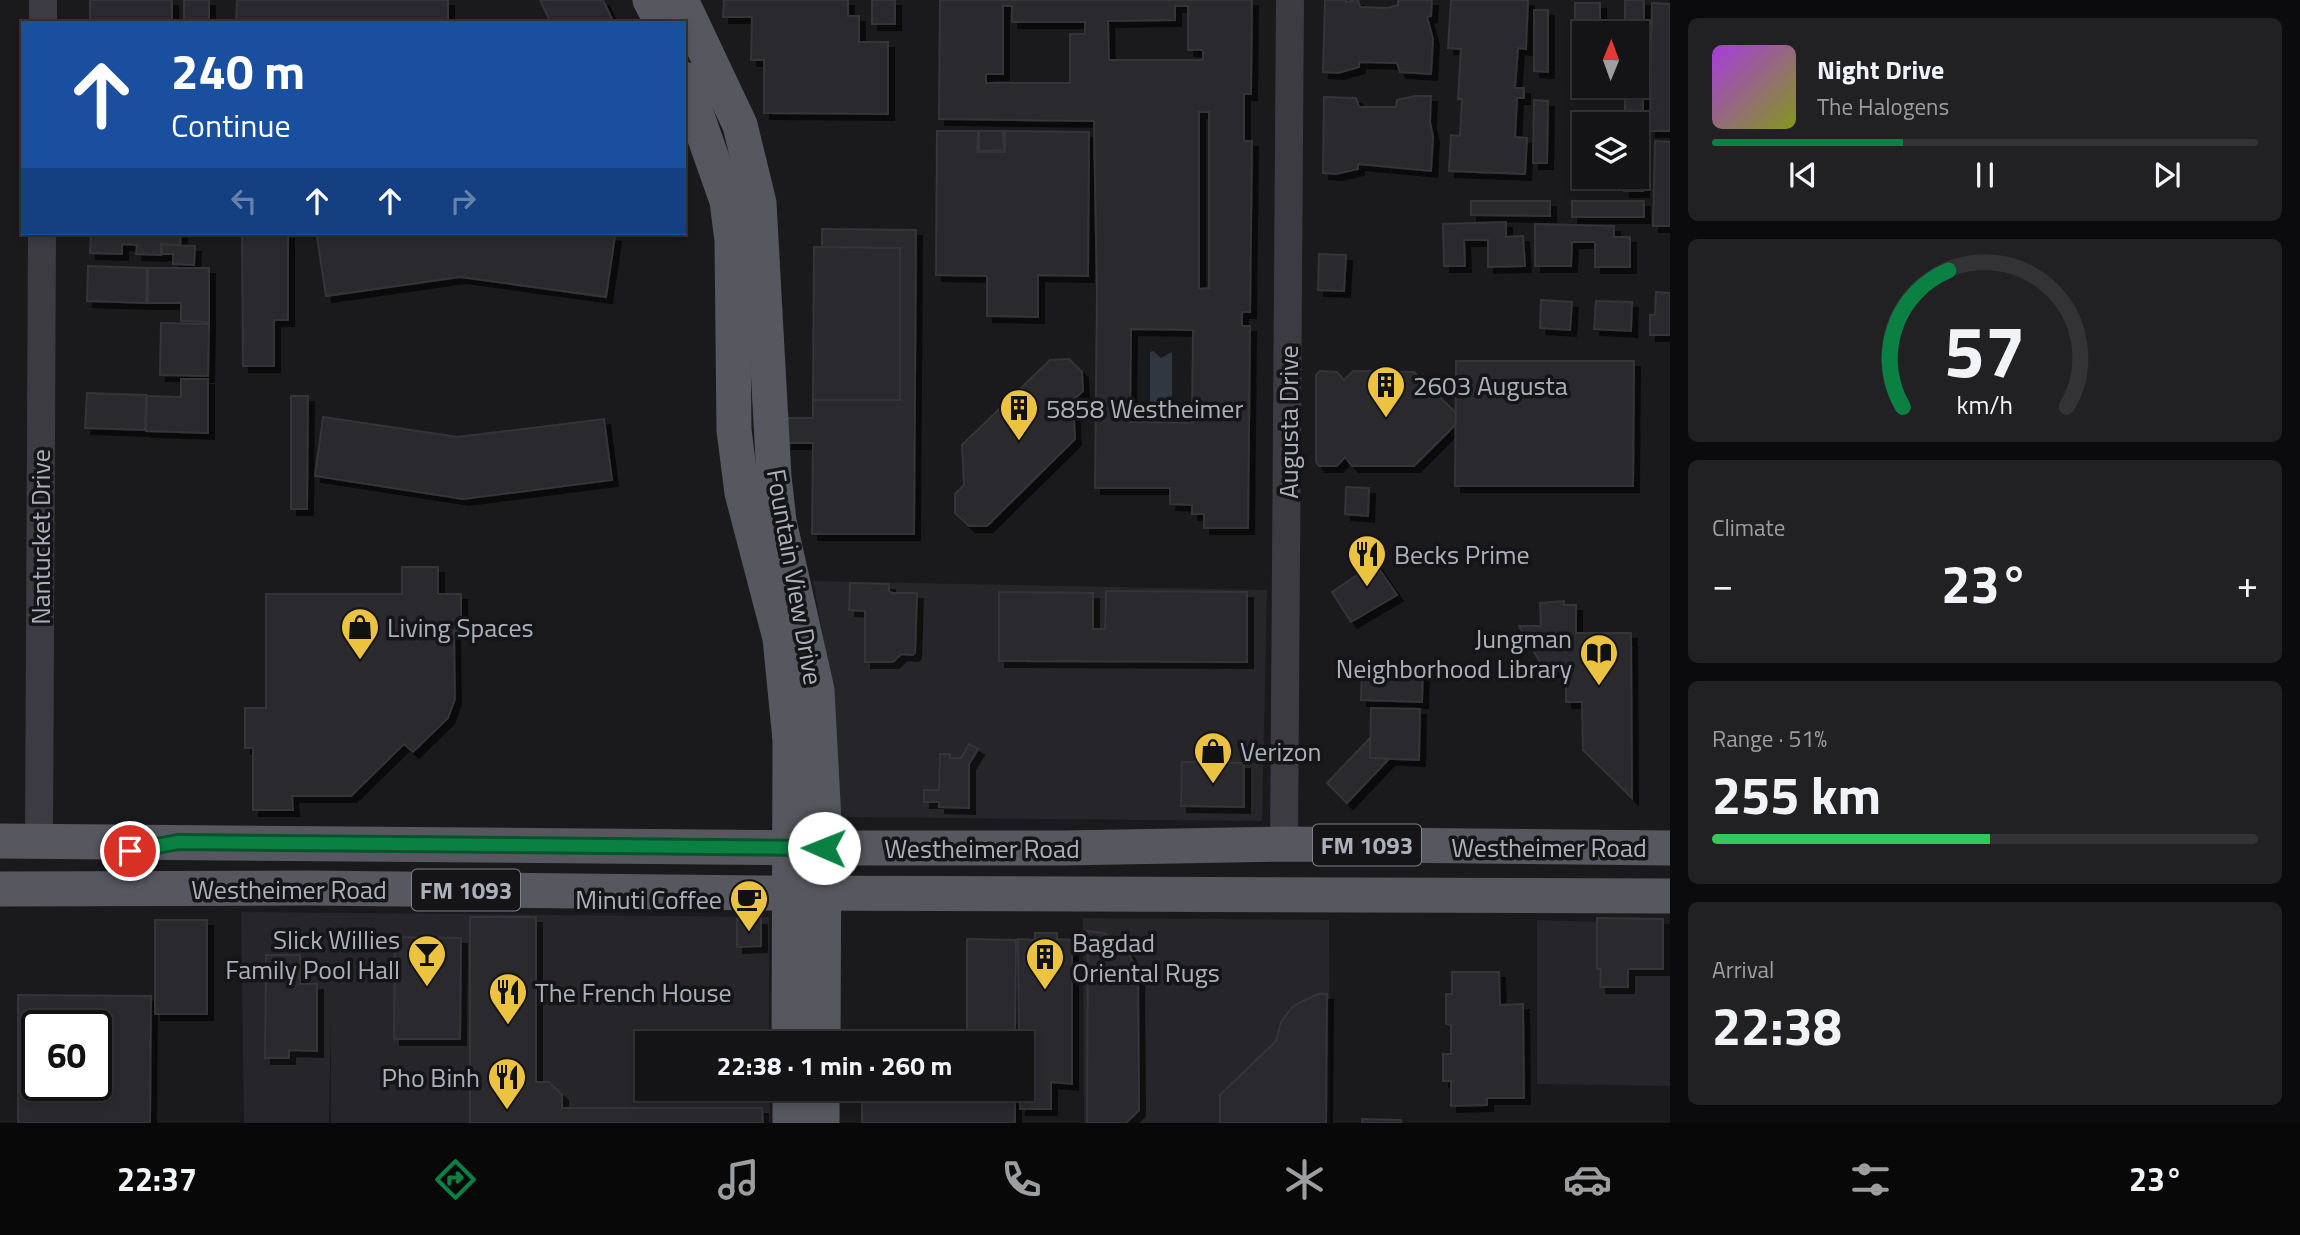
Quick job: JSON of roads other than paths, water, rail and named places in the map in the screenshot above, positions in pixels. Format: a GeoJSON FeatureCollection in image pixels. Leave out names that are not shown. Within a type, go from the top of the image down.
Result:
{"type":"FeatureCollection","features":[{"type":"Feature","properties":{"kind":"main road"},"geometry":{"type":"LineString","coordinates":[[650,0],[661,21]]}},
{"type":"Feature","properties":{"kind":"main road","name":"Fountain View Drive"},"geometry":{"type":"LineString","coordinates":[[681,0],[740,125],[759,203],[747,239]]}},
{"type":"Feature","properties":{"kind":"main road","name":"Fountain View Drive"},"geometry":{"type":"LineString","coordinates":[[686,85],[727,201],[747,239],[774,477],[764,523],[817,690],[824,848],[823,1031]]}},
{"type":"Feature","properties":{"kind":"main road","name":"Fountain View Drive"},"geometry":{"type":"LineString","coordinates":[[773,558],[790,740],[789,1031]]}},
{"type":"Feature","properties":{"kind":"main road","name":"Westheimer Road"},"geometry":{"type":"LineString","coordinates":[[0,841],[824,848],[1284,844],[1670,848]]}},
{"type":"Feature","properties":{"kind":"main road"},"geometry":{"type":"LineString","coordinates":[[0,871],[25,860],[33,853],[39,841]]}},
{"type":"Feature","properties":{"kind":"main road"},"geometry":{"type":"LineString","coordinates":[[46,890],[49,870],[53,865],[178,842]]}},
{"type":"Feature","properties":{"kind":"main road"},"geometry":{"type":"LineString","coordinates":[[288,888],[309,868],[376,865],[396,843]]}},
{"type":"Feature","properties":{"kind":"main road"},"geometry":{"type":"LineString","coordinates":[[400,890],[401,873],[413,863],[504,862],[545,844]]}},
{"type":"Feature","properties":{"kind":"main road"},"geometry":{"type":"LineString","coordinates":[[1163,893],[1178,872],[1266,870],[1275,864],[1284,844]]}},
{"type":"Feature","properties":{"kind":"main road"},"geometry":{"type":"LineString","coordinates":[[1414,894],[1440,871],[1523,870],[1530,864],[1532,848]]}},
{"type":"Feature","properties":{"kind":"main road"},"geometry":{"type":"LineString","coordinates":[[1549,896],[1553,877],[1562,867],[1670,867]]}},
{"type":"Feature","properties":{"kind":"main road","name":"Westheimer Road"},"geometry":{"type":"LineString","coordinates":[[0,889],[288,888],[1670,896]]}},
{"type":"Feature","properties":{"kind":"main road"},"geometry":{"type":"LineString","coordinates":[[790,1101],[790,1123]]}},
{"type":"Feature","properties":{"kind":"main road"},"geometry":{"type":"LineString","coordinates":[[822,1101],[822,1123]]}},
{"type":"Feature","properties":{"kind":"street"},"geometry":{"type":"LineString","coordinates":[[43,0],[43,21]]}},
{"type":"Feature","properties":{"kind":"street","name":"Augusta Drive"},"geometry":{"type":"LineString","coordinates":[[1284,844],[1290,0]]}},
{"type":"Feature","properties":{"kind":"street","name":"Nantucket Drive"},"geometry":{"type":"LineString","coordinates":[[39,841],[42,235]]}},
{"type":"Feature","properties":{"kind":"place","name":"2603 Augusta"},"geometry":{"type":"Point","coordinates":[1386,419]}},
{"type":"Feature","properties":{"kind":"place","name":"5858 Westheimer"},"geometry":{"type":"Point","coordinates":[1019,442]}},
{"type":"Feature","properties":{"kind":"place","name":"Becks Prime"},"geometry":{"type":"Point","coordinates":[1367,588]}},
{"type":"Feature","properties":{"kind":"place","name":"Living Spaces"},"geometry":{"type":"Point","coordinates":[360,661]}},
{"type":"Feature","properties":{"kind":"place","name":"Jungman Neighborhood Library"},"geometry":{"type":"Point","coordinates":[1599,687]}},
{"type":"Feature","properties":{"kind":"place","name":"Verizon"},"geometry":{"type":"Point","coordinates":[1213,785]}},
{"type":"Feature","properties":{"kind":"place","name":"Minuti Coffee"},"geometry":{"type":"Point","coordinates":[749,933]}},
{"type":"Feature","properties":{"kind":"place","name":"Slick Willies Family Pool Hall"},"geometry":{"type":"Point","coordinates":[427,988]}},
{"type":"Feature","properties":{"kind":"place","name":"Bagdad Oriental Rugs"},"geometry":{"type":"Point","coordinates":[1045,991]}},
{"type":"Feature","properties":{"kind":"place","name":"The French House"},"geometry":{"type":"Point","coordinates":[508,1026]}},
{"type":"Feature","properties":{"kind":"place","name":"Pho Binh"},"geometry":{"type":"Point","coordinates":[507,1111]}}]}
